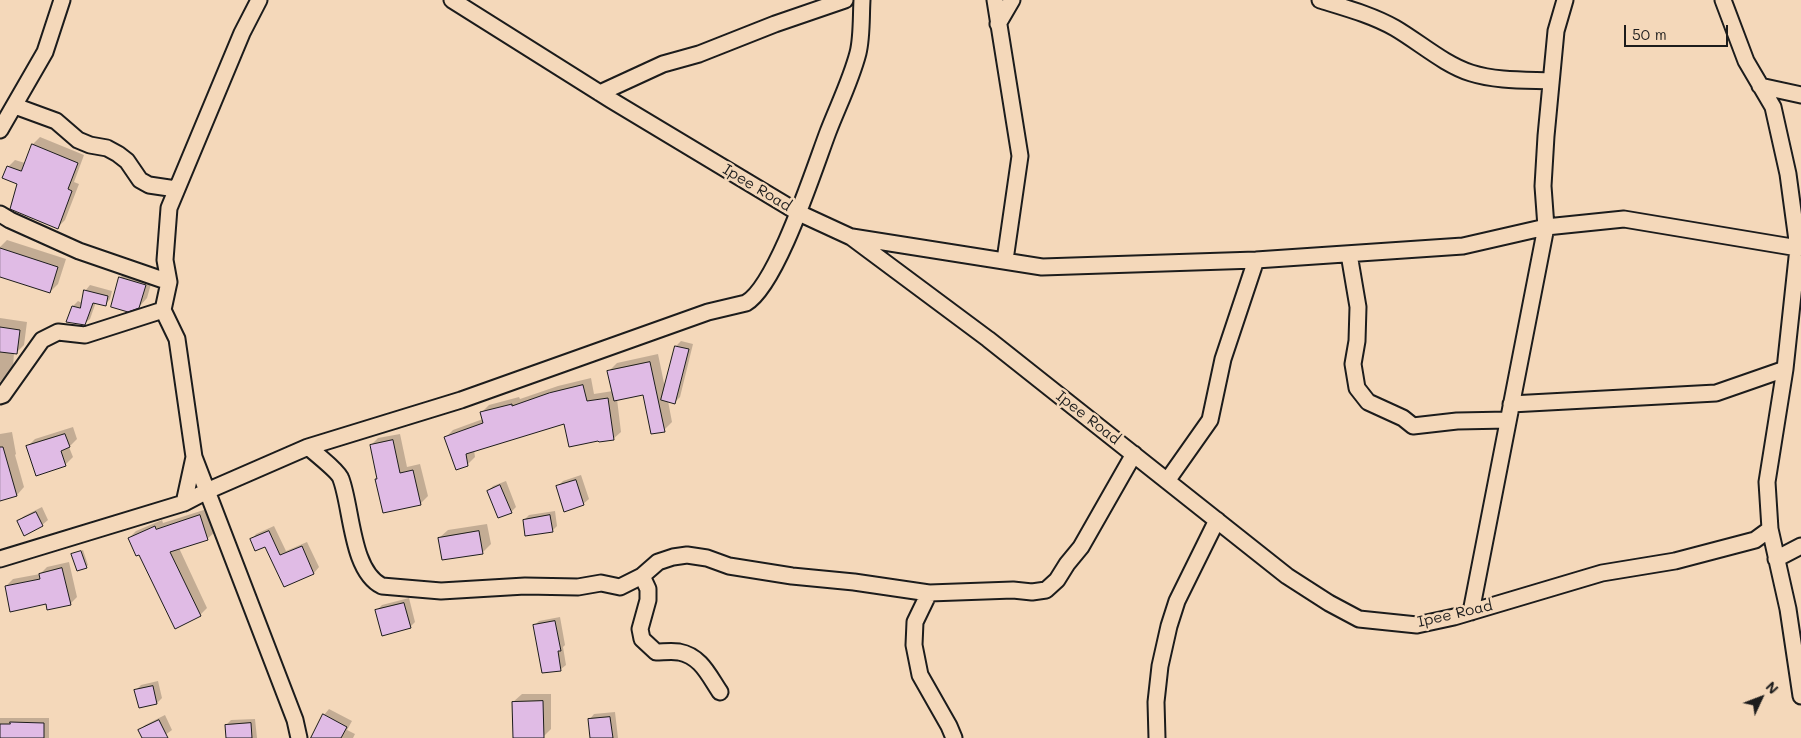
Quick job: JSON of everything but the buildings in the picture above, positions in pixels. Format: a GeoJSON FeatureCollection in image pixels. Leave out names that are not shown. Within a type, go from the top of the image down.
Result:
{"type":"FeatureCollection","features":[{"type":"Feature","properties":{"kind":"street"},"geometry":{"type":"LineString","coordinates":[[0,130],[45,52],[62,0]]}},
{"type":"Feature","properties":{"kind":"street"},"geometry":{"type":"LineString","coordinates":[[259,0],[242,33],[168,208],[165,260],[169,282],[163,310],[177,339],[194,457],[264,636],[300,738]]}},
{"type":"Feature","properties":{"kind":"street","name":"Ipee Road"},"geometry":{"type":"LineString","coordinates":[[452,0],[600,93],[799,213],[851,237],[988,339],[1287,576],[1329,603],[1359,619],[1416,625],[1471,612],[1602,573],[1675,561],[1755,540],[1770,529]]}},
{"type":"Feature","properties":{"kind":"street"},"geometry":{"type":"LineString","coordinates":[[600,93],[663,64],[699,54],[775,24],[845,0]]}},
{"type":"Feature","properties":{"kind":"street"},"geometry":{"type":"LineString","coordinates":[[0,559],[184,503],[206,491],[308,447],[460,400],[708,312],[746,303],[756,295],[772,270],[799,213],[858,52],[862,0]]}},
{"type":"Feature","properties":{"kind":"street"},"geometry":{"type":"LineString","coordinates":[[995,0],[1020,156],[1005,260]]}},
{"type":"Feature","properties":{"kind":"street"},"geometry":{"type":"LineString","coordinates":[[998,24],[1012,0]]}},
{"type":"Feature","properties":{"kind":"street"},"geometry":{"type":"LineString","coordinates":[[1320,0],[1375,18],[1395,28],[1458,68],[1472,74],[1551,82]]}},
{"type":"Feature","properties":{"kind":"street"},"geometry":{"type":"LineString","coordinates":[[1471,612],[1546,227],[1543,186],[1551,82],[1556,31],[1565,0]]}},
{"type":"Feature","properties":{"kind":"street"},"geometry":{"type":"LineString","coordinates":[[1723,0],[1746,61],[1773,107],[1788,174],[1798,248],[1797,295],[1768,482],[1770,529],[1788,609],[1801,696]]}},
{"type":"Feature","properties":{"kind":"street"},"geometry":{"type":"LineString","coordinates":[[1760,86],[1801,95]]}},
{"type":"Feature","properties":{"kind":"street"},"geometry":{"type":"LineString","coordinates":[[15,106],[56,121],[78,140],[90,145],[107,148],[118,154],[127,161],[140,180],[149,185],[176,190]]}},
{"type":"Feature","properties":{"kind":"street"},"geometry":{"type":"LineString","coordinates":[[0,214],[79,251],[169,282]]}},
{"type":"Feature","properties":{"kind":"street"},"geometry":{"type":"LineString","coordinates":[[851,237],[1042,267],[1256,260],[1463,246],[1546,227],[1624,219],[1798,248]]}},
{"type":"Feature","properties":{"kind":"street"},"geometry":{"type":"LineString","coordinates":[[1348,254],[1358,307],[1357,341],[1353,364],[1357,388],[1368,402],[1403,418],[1413,426],[1457,421],[1508,420]]}},
{"type":"Feature","properties":{"kind":"street"},"geometry":{"type":"LineString","coordinates":[[1167,481],[1210,420],[1223,359],[1256,260]]}},
{"type":"Feature","properties":{"kind":"street"},"geometry":{"type":"LineString","coordinates":[[0,396],[3,395],[42,340],[58,332],[86,335],[163,310]]}},
{"type":"Feature","properties":{"kind":"street"},"geometry":{"type":"LineString","coordinates":[[1511,404],[1716,393],[1785,369]]}},
{"type":"Feature","properties":{"kind":"street"},"geometry":{"type":"LineString","coordinates":[[308,447],[341,477],[357,550],[369,576],[374,582],[382,586],[441,591],[526,586],[578,587],[601,583],[620,587],[642,576],[658,562],[687,555],[707,558],[729,566],[792,576],[854,582],[929,593],[1013,590],[1032,592],[1046,590],[1057,580],[1081,546],[1134,454]]}},
{"type":"Feature","properties":{"kind":"street"},"geometry":{"type":"LineString","coordinates":[[184,503],[194,457]]}},
{"type":"Feature","properties":{"kind":"street"},"geometry":{"type":"LineString","coordinates":[[1157,738],[1156,702],[1160,666],[1169,626],[1177,601],[1216,520]]}},
{"type":"Feature","properties":{"kind":"street"},"geometry":{"type":"LineString","coordinates":[[1776,559],[1801,546]]}},
{"type":"Feature","properties":{"kind":"street"},"geometry":{"type":"LineString","coordinates":[[642,576],[648,589],[648,600],[640,629],[642,639],[656,652],[678,652],[688,654],[697,660],[720,692]]}},
{"type":"Feature","properties":{"kind":"street"},"geometry":{"type":"LineString","coordinates":[[929,593],[915,622],[916,653],[920,675],[954,738]]}}]}
